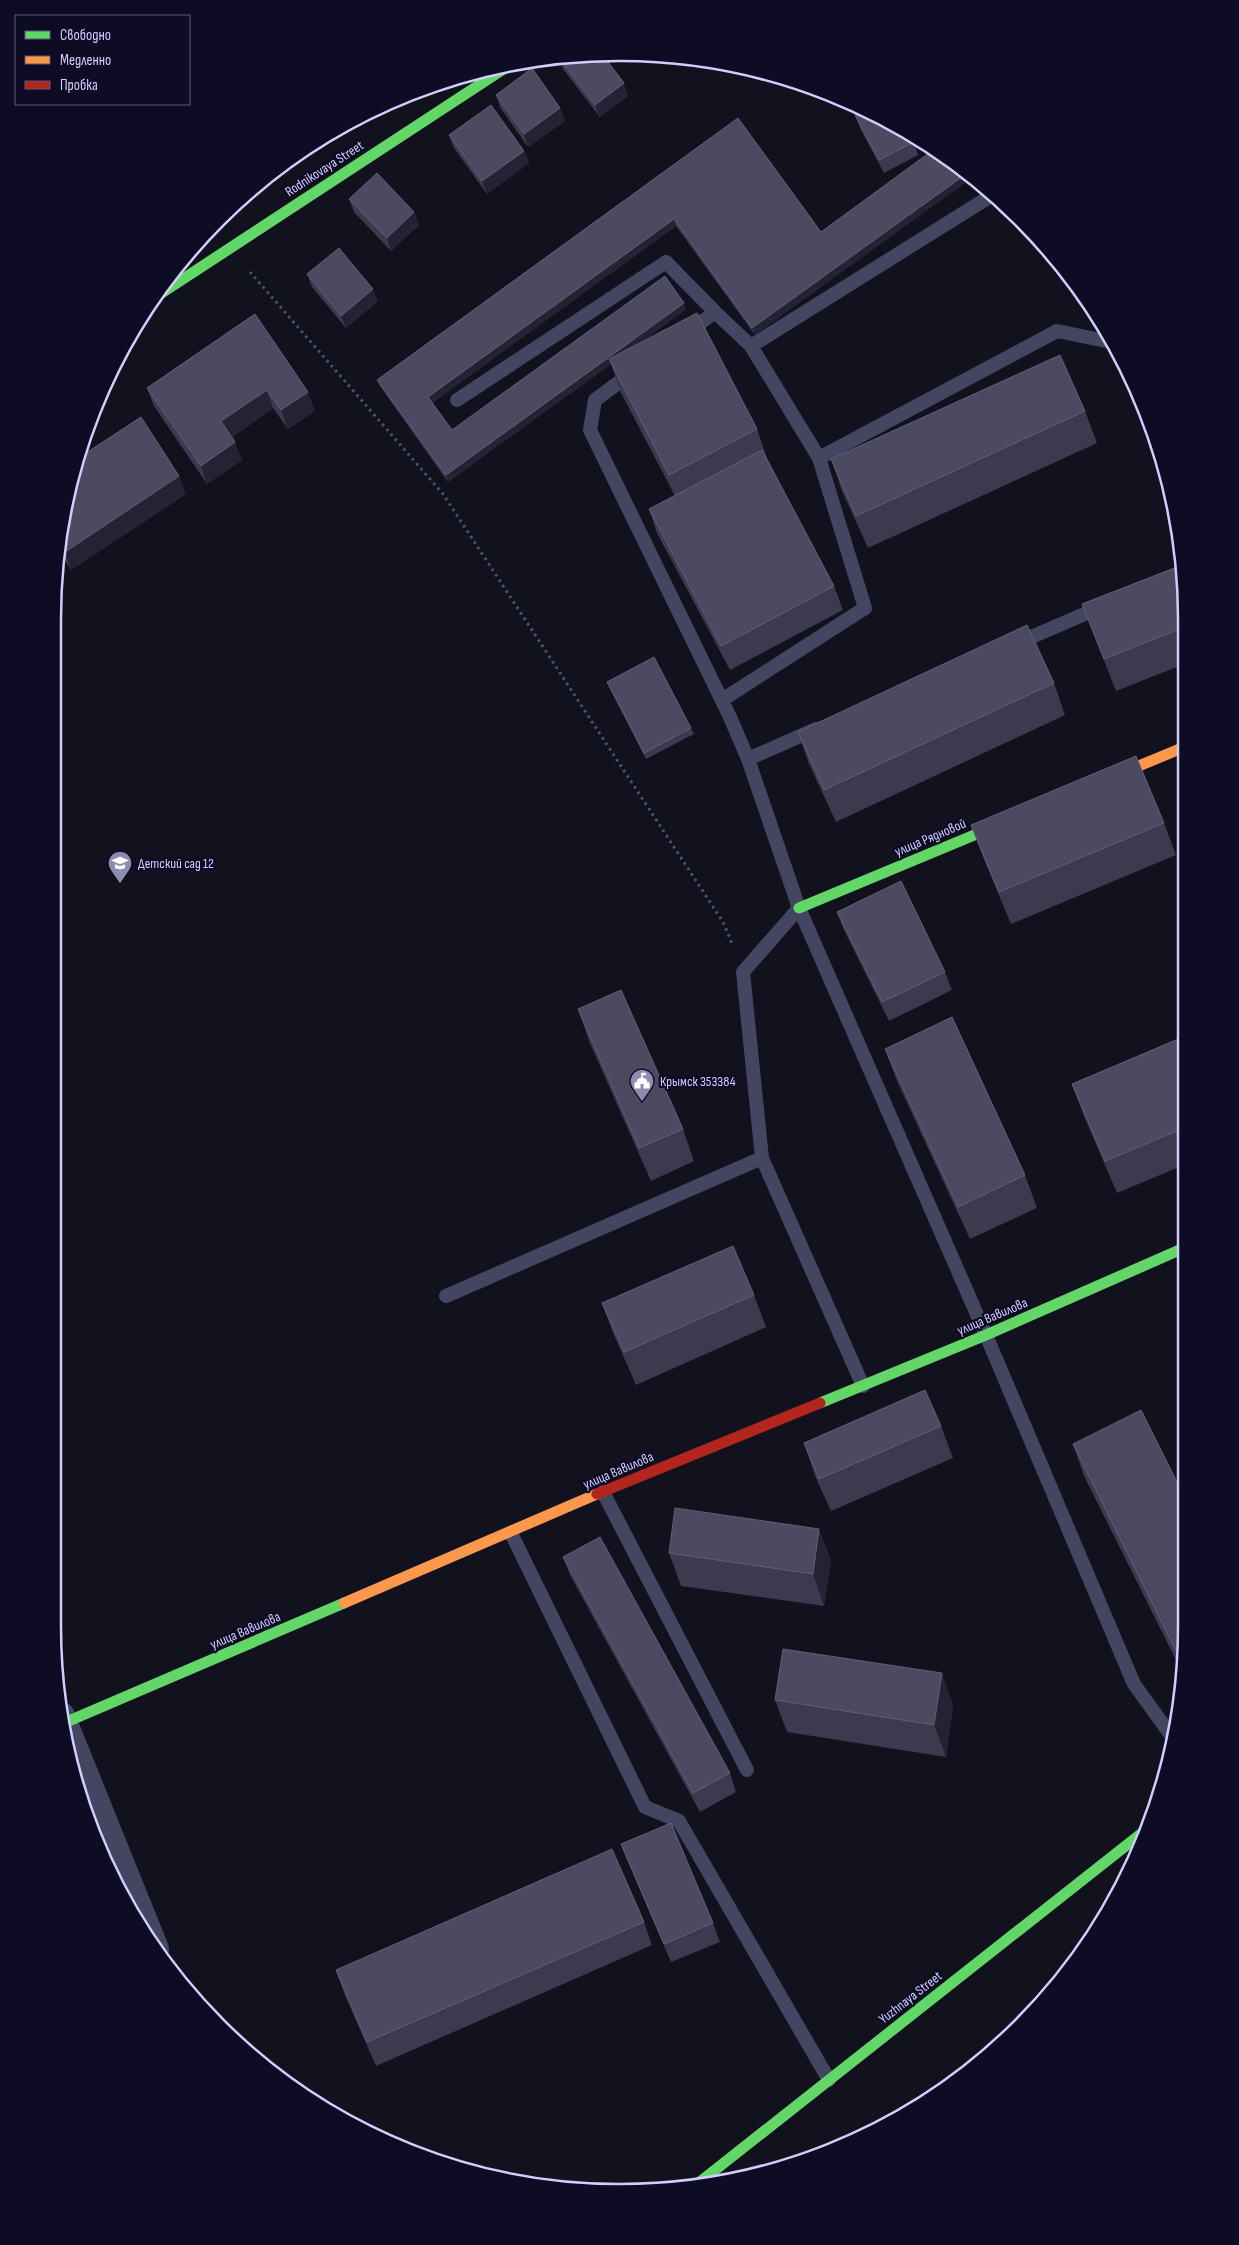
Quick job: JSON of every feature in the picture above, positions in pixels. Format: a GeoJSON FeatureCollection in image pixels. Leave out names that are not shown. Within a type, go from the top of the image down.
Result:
{"type":"FeatureCollection","features":[{"type":"Feature","properties":{"kind":"street","name":"Rodnikovaya Street"},"geometry":{"type":"LineString","coordinates":[[173,286],[493,76]]}},
{"type":"Feature","properties":{"kind":"street"},"geometry":{"type":"LineString","coordinates":[[1091,786],[1178,750]]}},
{"type":"Feature","properties":{"kind":"street","name":"улица Рядновой"},"geometry":{"type":"LineString","coordinates":[[800,908],[1018,817]]}},
{"type":"Feature","properties":{"kind":"street","name":"улица Вавилова"},"geometry":{"type":"LineString","coordinates":[[69,1717],[511,1533],[603,1492],[986,1335],[1178,1251]]}},
{"type":"Feature","properties":{"kind":"street"},"geometry":{"type":"LineString","coordinates":[[84,1784],[137,1906]]}},
{"type":"Feature","properties":{"kind":"street","name":"Yuzhnaya Street"},"geometry":{"type":"LineString","coordinates":[[707,2177],[1135,1838]]}},
{"type":"Feature","properties":{"kind":"lane"},"geometry":{"type":"LineString","coordinates":[[751,346],[986,199]]}},
{"type":"Feature","properties":{"kind":"lane"},"geometry":{"type":"LineString","coordinates":[[457,400],[666,262],[751,346],[819,458],[865,608],[722,700]]}},
{"type":"Feature","properties":{"kind":"lane"},"geometry":{"type":"LineString","coordinates":[[675,341],[716,312]]}},
{"type":"Feature","properties":{"kind":"lane"},"geometry":{"type":"LineString","coordinates":[[819,458],[1057,331],[1103,340]]}},
{"type":"Feature","properties":{"kind":"lane"},"geometry":{"type":"LineString","coordinates":[[643,365],[595,400],[590,430],[722,700],[748,759],[800,908],[986,1335],[1134,1684],[1168,1730]]}},
{"type":"Feature","properties":{"kind":"lane"},"geometry":{"type":"LineString","coordinates":[[1001,650],[1118,599]]}},
{"type":"Feature","properties":{"kind":"lane"},"geometry":{"type":"LineString","coordinates":[[748,759],[829,724]]}},
{"type":"Feature","properties":{"kind":"lane"},"geometry":{"type":"LineString","coordinates":[[800,908],[743,972],[762,1158],[862,1386]]}},
{"type":"Feature","properties":{"kind":"lane"},"geometry":{"type":"LineString","coordinates":[[446,1296],[762,1158]]}},
{"type":"Feature","properties":{"kind":"lane"},"geometry":{"type":"LineString","coordinates":[[603,1492],[747,1770]]}},
{"type":"Feature","properties":{"kind":"lane"},"geometry":{"type":"LineString","coordinates":[[511,1533],[645,1807],[680,1821],[829,2080]]}},
{"type":"Feature","properties":{"kind":"path"},"geometry":{"type":"LineString","coordinates":[[229,249],[443,494],[723,922],[743,972]]}},
{"type":"Feature","properties":{"kind":"building"},"geometry":{"type":"Polygon","coordinates":[[[608,61],[624,83],[595,105],[564,64],[608,61]]]}},
{"type":"Feature","properties":{"kind":"building"},"geometry":{"type":"Polygon","coordinates":[[[532,68],[560,108],[524,134],[496,95],[532,68]]]}},
{"type":"Feature","properties":{"kind":"building"},"geometry":{"type":"Polygon","coordinates":[[[491,105],[524,151],[482,181],[449,135],[491,105]]]}},
{"type":"Feature","properties":{"kind":"building"},"geometry":{"type":"Polygon","coordinates":[[[855,115],[866,119],[911,143],[879,160],[855,115]]]}},
{"type":"Feature","properties":{"kind":"building"},"geometry":{"type":"Polygon","coordinates":[[[738,118],[821,232],[928,154],[960,178],[752,328],[674,219],[428,397],[452,430],[665,276],[684,303],[446,475],[377,380],[738,118]]]}},
{"type":"Feature","properties":{"kind":"building"},"geometry":{"type":"Polygon","coordinates":[[[377,173],[414,212],[387,238],[349,199],[377,173]]]}},
{"type":"Feature","properties":{"kind":"building"},"geometry":{"type":"Polygon","coordinates":[[[339,248],[373,289],[341,316],[307,274],[339,248]]]}},
{"type":"Feature","properties":{"kind":"building"},"geometry":{"type":"Polygon","coordinates":[[[697,313],[757,429],[669,475],[609,359],[697,313]]]}},
{"type":"Feature","properties":{"kind":"building"},"geometry":{"type":"Polygon","coordinates":[[[255,314],[308,392],[281,410],[267,390],[221,421],[235,442],[201,466],[147,388],[255,314]]]}},
{"type":"Feature","properties":{"kind":"building"},"geometry":{"type":"Polygon","coordinates":[[[1060,355],[1085,411],[856,516],[831,459],[1060,355]]]}},
{"type":"Feature","properties":{"kind":"building"},"geometry":{"type":"Polygon","coordinates":[[[141,417],[179,476],[65,552],[72,511],[87,452],[141,417]]]}},
{"type":"Feature","properties":{"kind":"building"},"geometry":{"type":"Polygon","coordinates":[[[762,450],[834,586],[721,646],[649,509],[762,450]]]}},
{"type":"Feature","properties":{"kind":"building"},"geometry":{"type":"Polygon","coordinates":[[[1175,568],[1178,630],[1104,659],[1082,604],[1175,568]]]}},
{"type":"Feature","properties":{"kind":"building"},"geometry":{"type":"Polygon","coordinates":[[[1027,625],[1054,683],[824,790],[798,732],[1027,625]]]}},
{"type":"Feature","properties":{"kind":"building"},"geometry":{"type":"Polygon","coordinates":[[[654,657],[691,728],[644,753],[607,682],[654,657]]]}},
{"type":"Feature","properties":{"kind":"building"},"geometry":{"type":"Polygon","coordinates":[[[1136,756],[1164,823],[999,892],[971,825],[1136,756]]]}},
{"type":"Feature","properties":{"kind":"building"},"geometry":{"type":"Polygon","coordinates":[[[901,881],[945,972],[882,1002],[837,912],[901,881]]]}},
{"type":"Feature","properties":{"kind":"building"},"geometry":{"type":"Polygon","coordinates":[[[621,990],[683,1129],[639,1148],[578,1009],[621,990]]]}},
{"type":"Feature","properties":{"kind":"building"},"geometry":{"type":"Polygon","coordinates":[[[952,1017],[1025,1175],[958,1207],[885,1049],[952,1017]]]}},
{"type":"Feature","properties":{"kind":"building"},"geometry":{"type":"Polygon","coordinates":[[[1178,1039],[1178,1131],[1105,1161],[1072,1084],[1178,1039]]]}},
{"type":"Feature","properties":{"kind":"building"},"geometry":{"type":"Polygon","coordinates":[[[733,1246],[754,1295],[624,1352],[602,1303],[733,1246]]]}},
{"type":"Feature","properties":{"kind":"building"},"geometry":{"type":"Polygon","coordinates":[[[925,1390],[941,1426],[819,1479],[804,1443],[925,1390]]]}},
{"type":"Feature","properties":{"kind":"building"},"geometry":{"type":"Polygon","coordinates":[[[1141,1410],[1178,1484],[1178,1626],[1176,1651],[1073,1444],[1141,1410]]]}},
{"type":"Feature","properties":{"kind":"building"},"geometry":{"type":"Polygon","coordinates":[[[675,1508],[819,1529],[813,1574],[669,1553],[675,1508]]]}},
{"type":"Feature","properties":{"kind":"building"},"geometry":{"type":"Polygon","coordinates":[[[600,1537],[730,1773],[693,1793],[563,1557],[600,1537]]]}},
{"type":"Feature","properties":{"kind":"building"},"geometry":{"type":"Polygon","coordinates":[[[783,1649],[942,1673],[934,1725],[775,1700],[783,1649]]]}},
{"type":"Feature","properties":{"kind":"building"},"geometry":{"type":"Polygon","coordinates":[[[671,1823],[713,1923],[664,1944],[621,1844],[671,1823]]]}},
{"type":"Feature","properties":{"kind":"building"},"geometry":{"type":"Polygon","coordinates":[[[612,1849],[644,1922],[367,2042],[336,1970],[612,1849]]]}},
{"type":"Feature","properties":{"kind":"traffic: fast"},"geometry":{"type":"LineString","coordinates":[[173,286],[493,76]]}},
{"type":"Feature","properties":{"kind":"traffic: fast"},"geometry":{"type":"LineString","coordinates":[[799,908],[1008,821]]}},
{"type":"Feature","properties":{"kind":"traffic: fast"},"geometry":{"type":"LineString","coordinates":[[820,1403],[986,1335],[1178,1251]]}},
{"type":"Feature","properties":{"kind":"traffic: fast"},"geometry":{"type":"LineString","coordinates":[[70,1721],[344,1603]]}},
{"type":"Feature","properties":{"kind":"traffic: fast"},"geometry":{"type":"LineString","coordinates":[[707,2177],[1135,1838]]}},
{"type":"Feature","properties":{"kind":"traffic: slow"},"geometry":{"type":"LineString","coordinates":[[1105,780],[1178,750]]}},
{"type":"Feature","properties":{"kind":"traffic: slow"},"geometry":{"type":"LineString","coordinates":[[344,1603],[597,1494]]}},
{"type":"Feature","properties":{"kind":"traffic: jam"},"geometry":{"type":"LineString","coordinates":[[597,1494],[820,1403]]}},
{"type":"Feature","properties":{"kind":"place","name":"Детский сад 12"},"geometry":{"type":"Point","coordinates":[120,884]}},
{"type":"Feature","properties":{"kind":"place","name":"Крымск 353384"},"geometry":{"type":"Point","coordinates":[642,1102]}}]}
